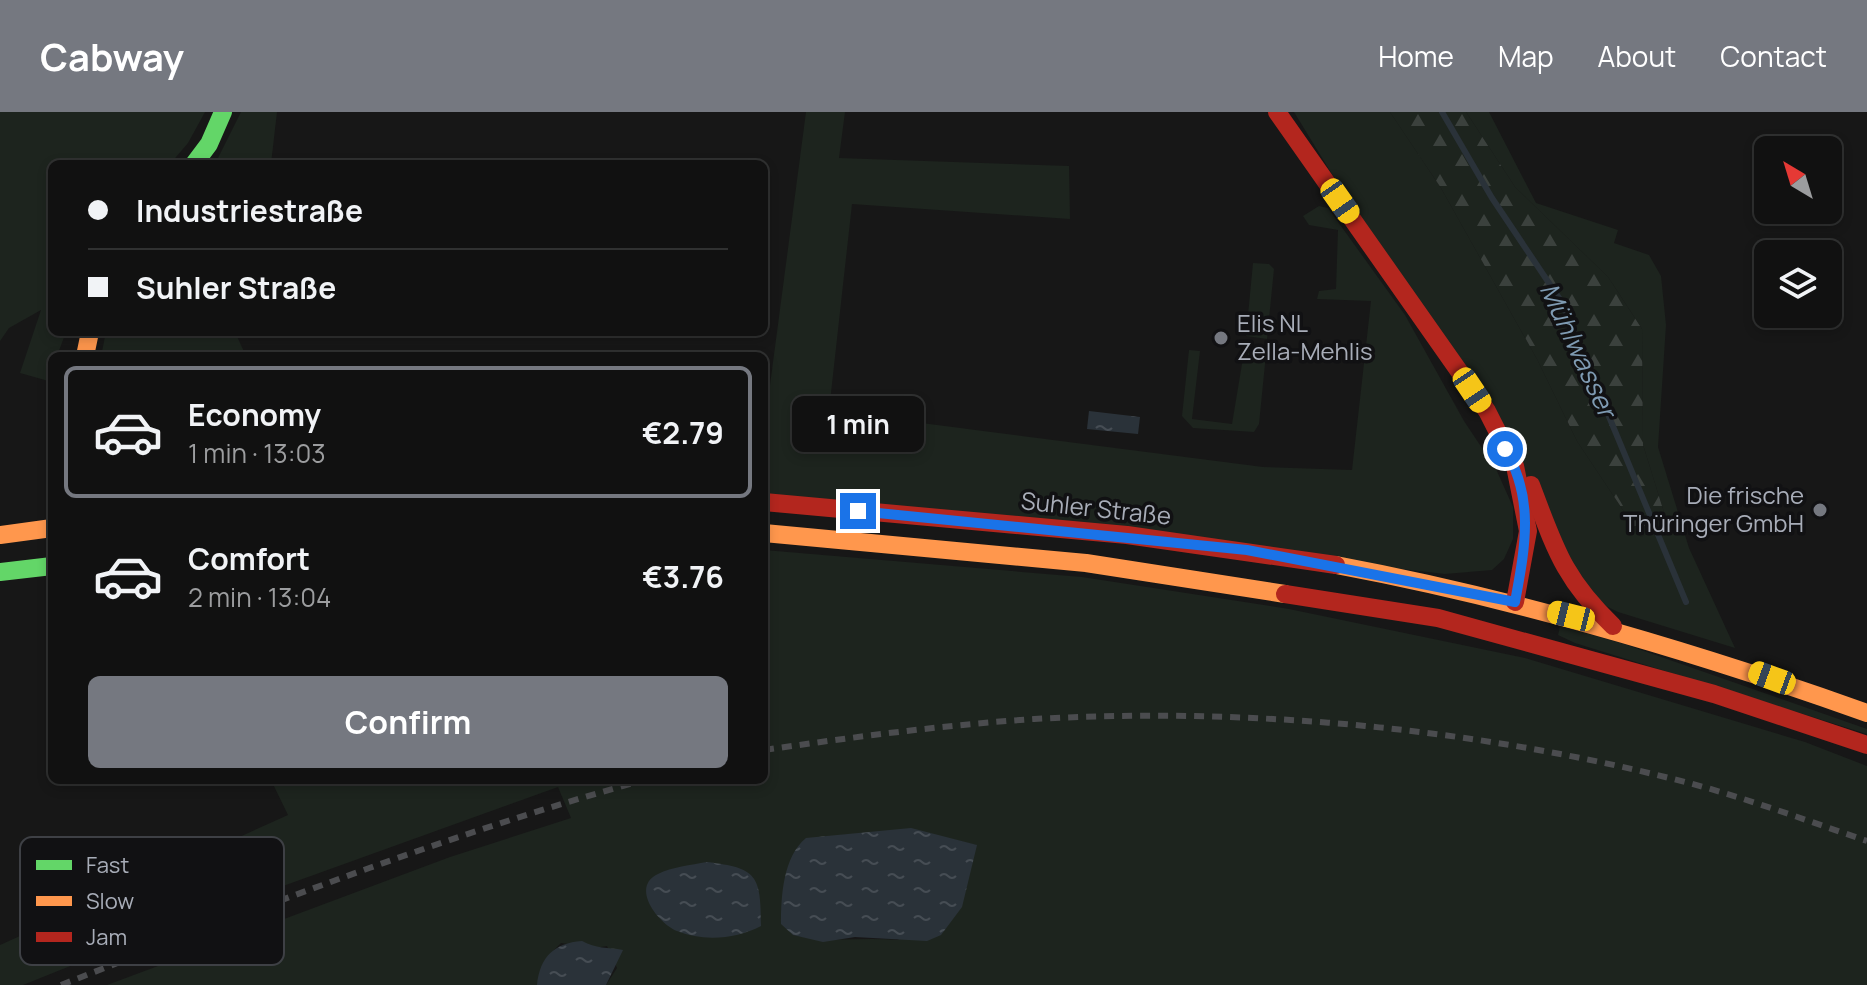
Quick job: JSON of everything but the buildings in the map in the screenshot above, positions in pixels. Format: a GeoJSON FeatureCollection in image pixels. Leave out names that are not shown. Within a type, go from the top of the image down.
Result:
{"type":"FeatureCollection","features":[{"type":"Feature","properties":{"kind":"main road"},"geometry":{"type":"LineString","coordinates":[[197,160],[209,144],[223,112]]}},
{"type":"Feature","properties":{"kind":"main road"},"geometry":{"type":"LineString","coordinates":[[1277,112],[1487,411],[1515,466],[1536,491],[1555,546],[1575,587],[1614,628]]}},
{"type":"Feature","properties":{"kind":"main road"},"geometry":{"type":"LineString","coordinates":[[1515,466],[1528,531],[1534,602],[1545,645]]}},
{"type":"Feature","properties":{"kind":"main road","name":"Suhler Straße"},"geometry":{"type":"LineString","coordinates":[[768,502],[1247,550],[1534,602],[1867,713]]}},
{"type":"Feature","properties":{"kind":"main road"},"geometry":{"type":"LineString","coordinates":[[0,535],[48,529]]}},
{"type":"Feature","properties":{"kind":"main road"},"geometry":{"type":"LineString","coordinates":[[768,533],[1086,563],[1313,597],[1477,628],[1545,645],[1867,745]]}},
{"type":"Feature","properties":{"kind":"main road"},"geometry":{"type":"LineString","coordinates":[[1477,628],[1496,630],[1534,602],[1554,575],[1555,546]]}},
{"type":"Feature","properties":{"kind":"main road"},"geometry":{"type":"LineString","coordinates":[[0,572],[48,566]]}},
{"type":"Feature","properties":{"kind":"green space"},"geometry":{"type":"Polygon","coordinates":[[[0,112],[205,112],[188,143],[173,160],[48,160],[48,336],[64,336],[58,352],[48,352],[48,381],[20,373],[41,310],[9,328],[0,341],[0,112]]]}},
{"type":"Feature","properties":{"kind":"green space"},"geometry":{"type":"Polygon","coordinates":[[[241,112],[277,112],[271,160],[217,160],[241,112]]]}},
{"type":"Feature","properties":{"kind":"green space"},"geometry":{"type":"Polygon","coordinates":[[[806,112],[845,112],[839,158],[1069,166],[1070,219],[852,204],[829,411],[1263,467],[1352,470],[1371,301],[1317,299],[1319,291],[1336,289],[1338,230],[1309,225],[1303,216],[1319,206],[1328,208],[1405,315],[1464,421],[1496,469],[1513,507],[1513,539],[1504,559],[1492,570],[1445,574],[768,495],[770,385],[806,112]]]}},
{"type":"Feature","properties":{"kind":"green space"},"geometry":{"type":"Polygon","coordinates":[[[1294,112],[1390,112],[1441,188],[1537,359],[1577,441],[1641,537],[1667,522],[1643,445],[1642,329],[1608,277],[1515,187],[1466,112],[1489,112],[1536,203],[1618,230],[1614,243],[1649,255],[1661,276],[1666,325],[1658,447],[1689,548],[1735,648],[1618,612],[1592,599],[1294,112]]]}},
{"type":"Feature","properties":{"kind":"green space"},"geometry":{"type":"Polygon","coordinates":[[[1390,112],[1466,112],[1515,187],[1608,277],[1642,329],[1643,445],[1667,522],[1641,537],[1577,441],[1537,359],[1441,188],[1390,112]]]}},
{"type":"Feature","properties":{"kind":"green space"},"geometry":{"type":"Polygon","coordinates":[[[1253,263],[1269,264],[1274,269],[1267,339],[1246,336],[1253,263]]]}},
{"type":"Feature","properties":{"kind":"green space"},"geometry":{"type":"Polygon","coordinates":[[[105,336],[237,336],[244,352],[102,352],[105,336]]]}},
{"type":"Feature","properties":{"kind":"green space"},"geometry":{"type":"Polygon","coordinates":[[[1189,350],[1200,351],[1192,419],[1232,424],[1244,352],[1266,354],[1259,424],[1254,432],[1193,428],[1182,416],[1189,350]]]}},
{"type":"Feature","properties":{"kind":"green space"},"geometry":{"type":"Polygon","coordinates":[[[768,550],[1082,577],[1289,609],[1525,658],[1805,742],[1867,766],[1867,985],[606,985],[617,968],[607,946],[595,948],[561,943],[547,957],[537,985],[107,985],[161,965],[284,965],[284,919],[450,857],[571,818],[558,787],[284,886],[284,837],[239,837],[288,815],[273,784],[768,784],[768,550]],[[872,833],[841,835],[793,935],[819,939],[898,940],[976,845],[943,837],[872,833]]]}},
{"type":"Feature","properties":{"kind":"green space"},"geometry":{"type":"Polygon","coordinates":[[[1560,626],[1624,644],[1867,729],[1867,734],[1575,643],[1558,635],[1560,626]]]}},
{"type":"Feature","properties":{"kind":"green space"},"geometry":{"type":"Polygon","coordinates":[[[20,936],[20,965],[73,965],[23,985],[0,985],[0,945],[20,936]]]}},
{"type":"Feature","properties":{"kind":"water"},"geometry":{"type":"Polygon","coordinates":[[[1089,411],[1140,417],[1138,434],[1087,429],[1089,411]]]}},
{"type":"Feature","properties":{"kind":"water"},"geometry":{"type":"Polygon","coordinates":[[[911,828],[977,845],[962,907],[941,935],[927,941],[855,937],[823,942],[793,935],[781,924],[788,866],[798,846],[806,838],[911,828]]]}},
{"type":"Feature","properties":{"kind":"water"},"geometry":{"type":"Polygon","coordinates":[[[707,862],[737,867],[753,877],[760,895],[761,926],[731,936],[698,937],[677,931],[655,913],[647,896],[646,887],[650,880],[669,870],[707,862]]]}},
{"type":"Feature","properties":{"kind":"water"},"geometry":{"type":"Polygon","coordinates":[[[582,941],[597,947],[623,950],[606,985],[537,985],[541,967],[550,953],[572,942],[582,941]]]}},
{"type":"Feature","properties":{"kind":"waterway","name":"Mühlwasser"},"geometry":{"type":"LineString","coordinates":[[1442,112],[1492,198],[1561,301],[1686,602]]}},
{"type":"Feature","properties":{"kind":"railway"},"geometry":{"type":"LineString","coordinates":[[768,749],[899,732],[1034,719],[1116,716],[1282,719],[1446,735],[1609,764],[1711,789],[1867,841]]}},
{"type":"Feature","properties":{"kind":"railway"},"geometry":{"type":"LineString","coordinates":[[284,899],[423,849],[631,784]]}},
{"type":"Feature","properties":{"kind":"railway"},"geometry":{"type":"LineString","coordinates":[[61,985],[113,965]]}},
{"type":"Feature","properties":{"kind":"traffic: fast"},"geometry":{"type":"LineString","coordinates":[[197,160],[209,144],[223,112]]}},
{"type":"Feature","properties":{"kind":"traffic: fast"},"geometry":{"type":"LineString","coordinates":[[0,572],[48,566]]}},
{"type":"Feature","properties":{"kind":"traffic: slow"},"geometry":{"type":"LineString","coordinates":[[86,352],[89,336]]}},
{"type":"Feature","properties":{"kind":"traffic: slow"},"geometry":{"type":"LineString","coordinates":[[0,535],[48,529]]}},
{"type":"Feature","properties":{"kind":"traffic: slow"},"geometry":{"type":"LineString","coordinates":[[768,533],[1086,563],[1285,594]]}},
{"type":"Feature","properties":{"kind":"traffic: slow"},"geometry":{"type":"LineString","coordinates":[[1336,565],[1471,594],[1604,628],[1736,668],[1867,713]]}},
{"type":"Feature","properties":{"kind":"traffic: jam"},"geometry":{"type":"LineString","coordinates":[[1277,112],[1487,411],[1515,466],[1528,531],[1515,602]]}},
{"type":"Feature","properties":{"kind":"traffic: jam"},"geometry":{"type":"LineString","coordinates":[[1531,485],[1554,545],[1571,577],[1613,626]]}},
{"type":"Feature","properties":{"kind":"traffic: jam"},"geometry":{"type":"LineString","coordinates":[[768,502],[1127,535],[1336,565]]}},
{"type":"Feature","properties":{"kind":"traffic: jam"},"geometry":{"type":"LineString","coordinates":[[1285,594],[1438,618],[1714,694],[1867,745]]}},
{"type":"Feature","properties":{"kind":"place","name":"Elis NL Zella-Mehlis"},"geometry":{"type":"Point","coordinates":[1221,338]}},
{"type":"Feature","properties":{"kind":"place","name":"Die frische Thüringer GmbH"},"geometry":{"type":"Point","coordinates":[1820,510]}},
{"type":"Feature","properties":{"kind":"route"},"geometry":{"type":"LineString","coordinates":[[858,511],[1247,550],[1417,580],[1515,602],[1528,531],[1515,466],[1505,449]]}}]}
